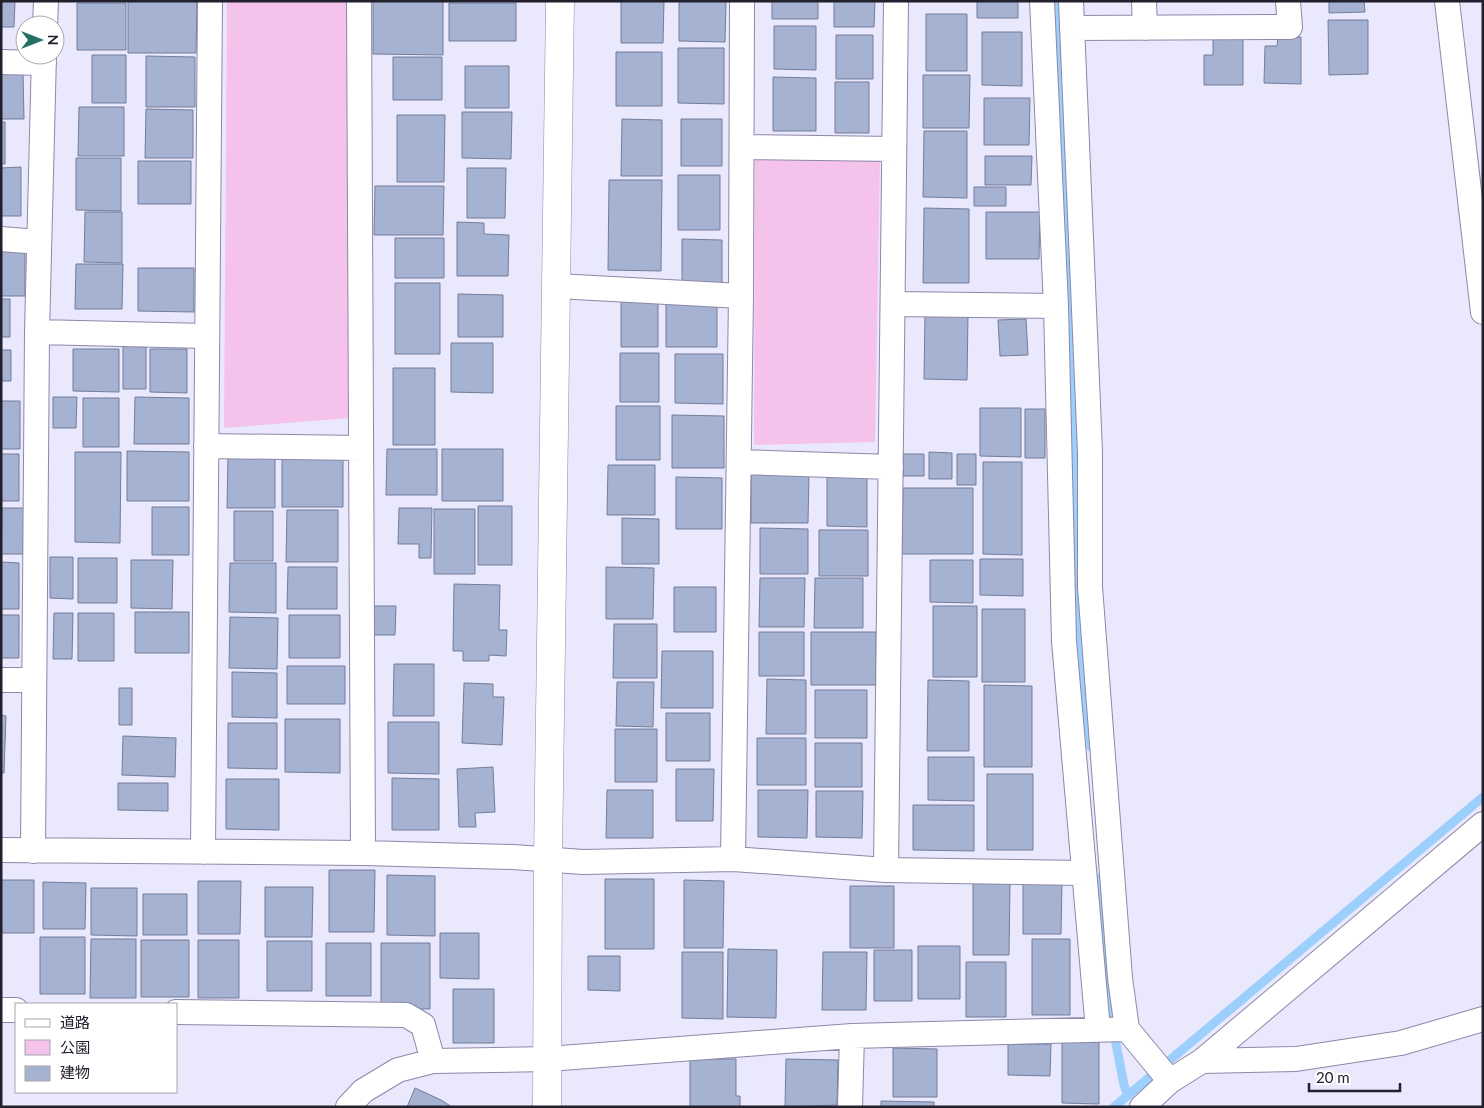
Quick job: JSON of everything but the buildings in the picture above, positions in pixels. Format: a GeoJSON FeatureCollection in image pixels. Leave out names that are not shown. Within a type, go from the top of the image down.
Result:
{"type":"FeatureCollection","features":[{"type":"Feature","properties":{"kind":"street"},"geometry":{"type":"LineString","coordinates":[[45,15],[46,1]]}},
{"type":"Feature","properties":{"kind":"street"},"geometry":{"type":"LineString","coordinates":[[203,852],[210,1]]}},
{"type":"Feature","properties":{"kind":"street"},"geometry":{"type":"LineString","coordinates":[[359,1],[363,853]]}},
{"type":"Feature","properties":{"kind":"street"},"geometry":{"type":"LineString","coordinates":[[547,1107],[548,859],[560,1]]}},
{"type":"Feature","properties":{"kind":"street"},"geometry":{"type":"LineString","coordinates":[[733,860],[741,296],[742,1]]}},
{"type":"Feature","properties":{"kind":"street"},"geometry":{"type":"LineString","coordinates":[[886,870],[896,1]]}},
{"type":"Feature","properties":{"kind":"street"},"geometry":{"type":"LineString","coordinates":[[1042,1],[1056,306],[1064,641],[1084,873],[1113,1030]]}},
{"type":"Feature","properties":{"kind":"street"},"geometry":{"type":"LineString","coordinates":[[1071,1],[1090,442],[1090,587],[1120,978],[1113,1030]]}},
{"type":"Feature","properties":{"kind":"street"},"geometry":{"type":"LineString","coordinates":[[1144,1],[1146,28]]}},
{"type":"Feature","properties":{"kind":"street"},"geometry":{"type":"LineString","coordinates":[[1072,28],[1290,27],[1288,1]]}},
{"type":"Feature","properties":{"kind":"street"},"geometry":{"type":"LineString","coordinates":[[1447,1],[1483,312]]}},
{"type":"Feature","properties":{"kind":"street"},"geometry":{"type":"LineString","coordinates":[[1,62],[15,61]]}},
{"type":"Feature","properties":{"kind":"street"},"geometry":{"type":"LineString","coordinates":[[33,851],[37,332],[44,65]]}},
{"type":"Feature","properties":{"kind":"street"},"geometry":{"type":"LineString","coordinates":[[742,147],[894,149]]}},
{"type":"Feature","properties":{"kind":"street"},"geometry":{"type":"LineString","coordinates":[[1,239],[39,242]]}},
{"type":"Feature","properties":{"kind":"street"},"geometry":{"type":"LineString","coordinates":[[556,286],[741,296]]}},
{"type":"Feature","properties":{"kind":"street"},"geometry":{"type":"LineString","coordinates":[[893,304],[1056,306]]}},
{"type":"Feature","properties":{"kind":"street"},"geometry":{"type":"LineString","coordinates":[[37,332],[207,336]]}},
{"type":"Feature","properties":{"kind":"street"},"geometry":{"type":"LineString","coordinates":[[206,446],[361,448]]}},
{"type":"Feature","properties":{"kind":"street"},"geometry":{"type":"LineString","coordinates":[[739,462],[891,467]]}},
{"type":"Feature","properties":{"kind":"street"},"geometry":{"type":"LineString","coordinates":[[1,680],[34,680]]}},
{"type":"Feature","properties":{"kind":"street"},"geometry":{"type":"LineString","coordinates":[[1142,1107],[1169,1080],[1202,1061],[1483,824]]}},
{"type":"Feature","properties":{"kind":"street"},"geometry":{"type":"LineString","coordinates":[[1,850],[363,853],[548,859],[584,862],[733,860],[886,870],[1084,873]]}},
{"type":"Feature","properties":{"kind":"street"},"geometry":{"type":"LineString","coordinates":[[1,1010],[15,1010]]}},
{"type":"Feature","properties":{"kind":"street"},"geometry":{"type":"LineString","coordinates":[[178,1012],[406,1015],[423,1025],[434,1061]]}},
{"type":"Feature","properties":{"kind":"street"},"geometry":{"type":"LineString","coordinates":[[1202,1061],[1296,1059],[1401,1043],[1483,1019]]}},
{"type":"Feature","properties":{"kind":"street"},"geometry":{"type":"LineString","coordinates":[[348,1107],[363,1091],[398,1070],[434,1061],[548,1059],[852,1036],[1113,1030],[1152,1059],[1169,1080]]}},
{"type":"Feature","properties":{"kind":"street"},"geometry":{"type":"LineString","coordinates":[[850,1107],[852,1036]]}},
{"type":"Feature","properties":{"kind":"green space"},"geometry":{"type":"Polygon","coordinates":[[[227,1],[351,1],[350,418],[224,428],[227,1]]]}},
{"type":"Feature","properties":{"kind":"green space"},"geometry":{"type":"Polygon","coordinates":[[[755,157],[880,160],[875,442],[754,445],[755,157]]]}},
{"type":"Feature","properties":{"kind":"waterway"},"geometry":{"type":"LineString","coordinates":[[1058,1],[1077,477],[1078,630],[1091,747]]}},
{"type":"Feature","properties":{"kind":"waterway"},"geometry":{"type":"LineString","coordinates":[[1114,1107],[1483,797]]}},
{"type":"Feature","properties":{"kind":"waterway"},"geometry":{"type":"LineString","coordinates":[[1100,878],[1110,1013],[1124,1085],[1128,1096]]}}]}
